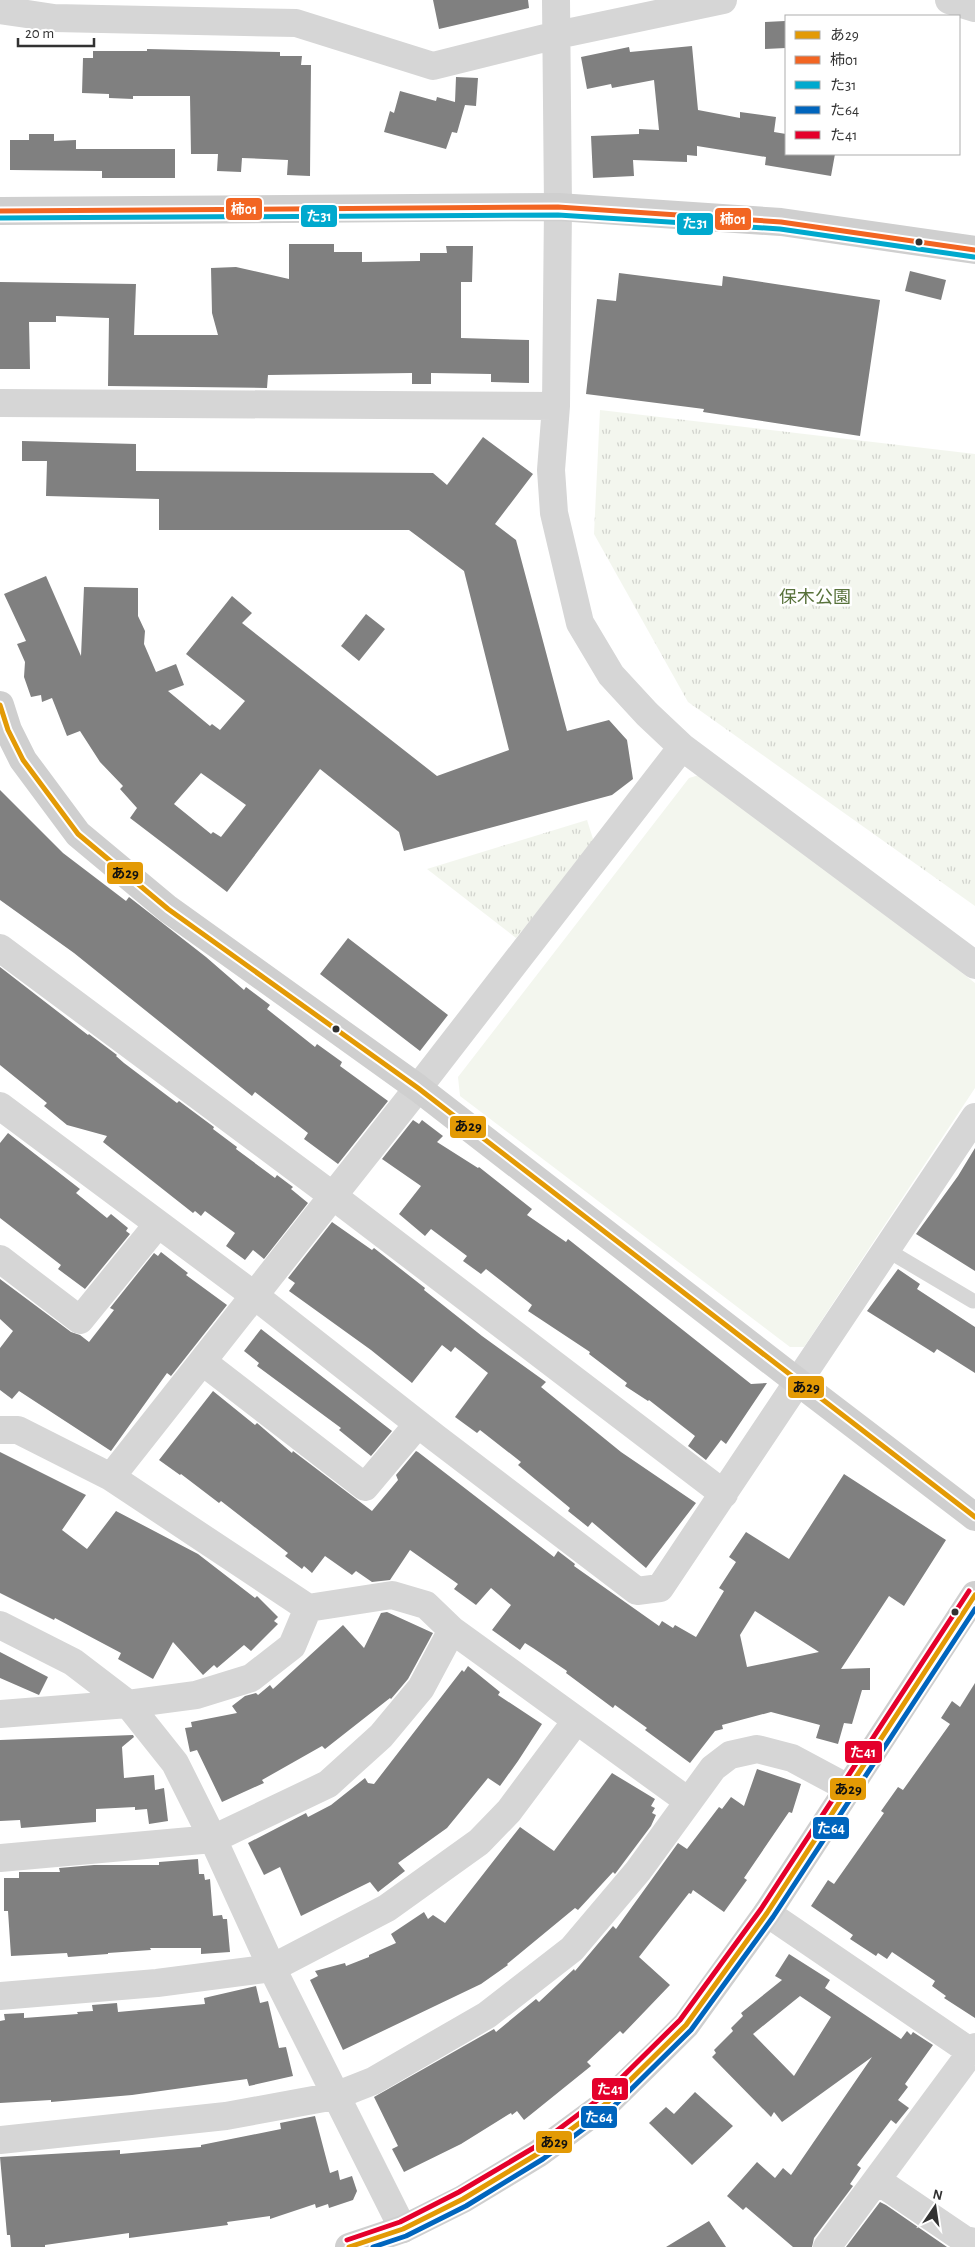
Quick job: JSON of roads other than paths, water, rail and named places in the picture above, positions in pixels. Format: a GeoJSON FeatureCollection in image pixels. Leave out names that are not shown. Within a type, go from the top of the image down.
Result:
{"type":"FeatureCollection","features":[{"type":"Feature","properties":{"kind":"street"},"geometry":{"type":"LineString","coordinates":[[556,0],[558,207],[556,406],[550,470],[554,513],[564,562],[580,623],[611,675],[647,714],[682,747],[975,965]]}},
{"type":"Feature","properties":{"kind":"street"},"geometry":{"type":"LineString","coordinates":[[0,10],[54,18],[296,23],[434,66],[557,35],[723,0]]}},
{"type":"Feature","properties":{"kind":"street"},"geometry":{"type":"LineString","coordinates":[[949,0],[975,8]]}},
{"type":"Feature","properties":{"kind":"street"},"geometry":{"type":"LineString","coordinates":[[0,211],[558,207],[781,222],[975,250]]}},
{"type":"Feature","properties":{"kind":"street"},"geometry":{"type":"LineString","coordinates":[[0,403],[556,406]]}},
{"type":"Feature","properties":{"kind":"street"},"geometry":{"type":"LineString","coordinates":[[0,704],[4,732],[78,834],[168,909],[418,1088],[975,1517]]}},
{"type":"Feature","properties":{"kind":"street"},"geometry":{"type":"LineString","coordinates":[[111,1477],[418,1088],[682,747]]}},
{"type":"Feature","properties":{"kind":"street"},"geometry":{"type":"LineString","coordinates":[[0,948],[333,1196],[724,1494]]}},
{"type":"Feature","properties":{"kind":"street"},"geometry":{"type":"LineString","coordinates":[[0,1106],[255,1296],[418,1424],[637,1591],[660,1588],[974,1120]]}},
{"type":"Feature","properties":{"kind":"street"},"geometry":{"type":"LineString","coordinates":[[0,1259],[80,1320],[158,1224]]}},
{"type":"Feature","properties":{"kind":"street"},"geometry":{"type":"LineString","coordinates":[[202,1362],[365,1487],[418,1424]]}},
{"type":"Feature","properties":{"kind":"street"},"geometry":{"type":"LineString","coordinates":[[0,1430],[18,1430],[111,1477],[308,1608],[392,1595],[426,1605],[452,1630],[688,1801]]}},
{"type":"Feature","properties":{"kind":"street"},"geometry":{"type":"LineString","coordinates":[[349,2247],[407,2238],[463,2198],[539,2153],[608,2102],[686,2024],[767,1914],[975,1595]]}},
{"type":"Feature","properties":{"kind":"street"},"geometry":{"type":"LineString","coordinates":[[0,1714],[128,1704],[196,1695],[251,1678],[292,1646],[308,1608]]}},
{"type":"Feature","properties":{"kind":"street"},"geometry":{"type":"LineString","coordinates":[[0,1625],[73,1662],[128,1704],[175,1763],[213,1839],[272,1968],[407,2238]]}},
{"type":"Feature","properties":{"kind":"street"},"geometry":{"type":"LineString","coordinates":[[0,1858],[213,1839],[328,1784],[381,1736],[422,1688],[452,1630]]}},
{"type":"Feature","properties":{"kind":"street"},"geometry":{"type":"LineString","coordinates":[[0,1996],[157,1983],[272,1968],[387,1908],[479,1842],[509,1811],[576,1721]]}},
{"type":"Feature","properties":{"kind":"street"},"geometry":{"type":"LineString","coordinates":[[0,2140],[226,2116],[336,2096],[373,2080],[487,2015],[572,1948],[638,1871],[713,1768],[730,1755],[757,1749],[792,1758],[848,1788]]}},
{"type":"Feature","properties":{"kind":"street"},"geometry":{"type":"LineString","coordinates":[[767,1914],[973,2049],[827,2247]]}},
{"type":"Feature","properties":{"kind":"street"},"geometry":{"type":"LineString","coordinates":[[878,2180],[967,2243]]}},
{"type":"Feature","properties":{"kind":"lane"},"geometry":{"type":"LineString","coordinates":[[887,1250],[973,1301]]}},
{"type":"Feature","properties":{"kind":"park label","name":"保木公園"},"geometry":{"type":"Point","coordinates":[815,597]}}]}
